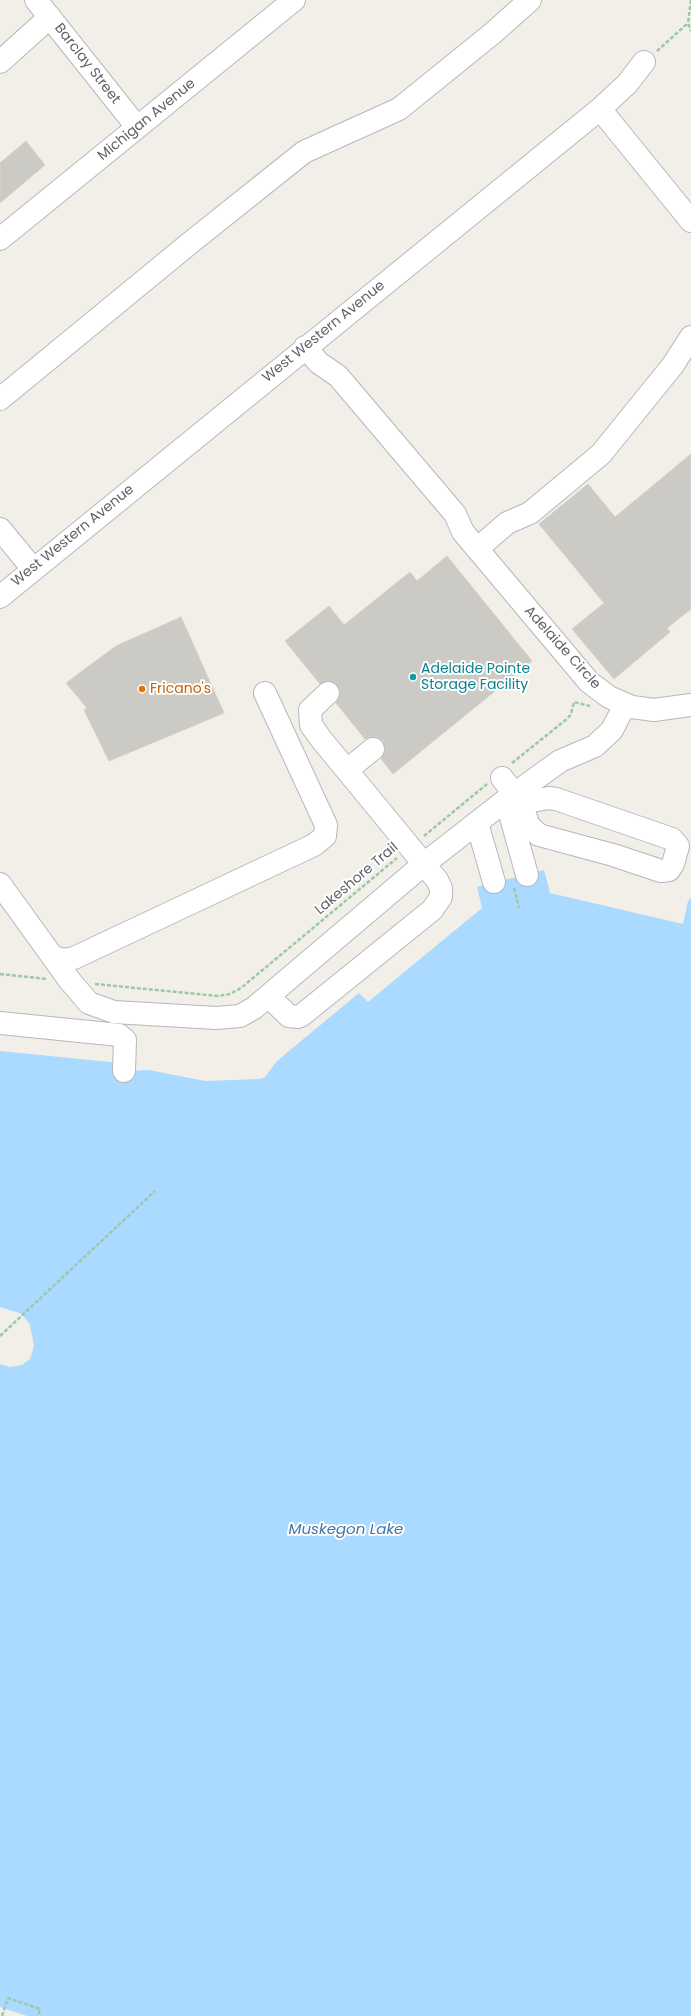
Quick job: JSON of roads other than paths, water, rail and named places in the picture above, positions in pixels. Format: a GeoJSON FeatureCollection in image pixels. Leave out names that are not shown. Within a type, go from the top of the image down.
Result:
{"type":"FeatureCollection","features":[{"type":"Feature","properties":{"kind":"street","name":"Barclay Street"},"geometry":{"type":"LineString","coordinates":[[36,0],[137,127]]}},
{"type":"Feature","properties":{"kind":"street","name":"Michigan Avenue"},"geometry":{"type":"LineString","coordinates":[[0,239],[294,0]]}},
{"type":"Feature","properties":{"kind":"street"},"geometry":{"type":"LineString","coordinates":[[0,399],[190,243],[304,152],[398,109],[493,33],[530,0]]}},
{"type":"Feature","properties":{"kind":"street"},"geometry":{"type":"LineString","coordinates":[[0,62],[50,18]]}},
{"type":"Feature","properties":{"kind":"street","name":"West Western Avenue"},"geometry":{"type":"LineString","coordinates":[[0,596],[32,569],[312,355],[600,109],[627,84],[644,62]]}},
{"type":"Feature","properties":{"kind":"street"},"geometry":{"type":"LineString","coordinates":[[600,109],[691,221]]}},
{"type":"Feature","properties":{"kind":"street"},"geometry":{"type":"LineString","coordinates":[[476,549],[506,523],[530,513],[601,454],[673,365],[691,337]]}},
{"type":"Feature","properties":{"kind":"street","name":"Adelaide Circle"},"geometry":{"type":"LineString","coordinates":[[312,355],[338,376],[435,490],[457,517],[462,532],[590,682],[609,697],[625,705],[654,710],[691,705]]}},
{"type":"Feature","properties":{"kind":"street"},"geometry":{"type":"LineString","coordinates":[[0,529],[32,569]]}},
{"type":"Feature","properties":{"kind":"street"},"geometry":{"type":"LineString","coordinates":[[52,956],[63,960],[74,958],[314,845],[325,836],[326,825],[265,693]]}},
{"type":"Feature","properties":{"kind":"street"},"geometry":{"type":"LineString","coordinates":[[268,996],[289,1016],[298,1017],[302,1015],[440,902],[441,888],[424,864],[321,739],[309,720],[312,706],[328,693]]}},
{"type":"Feature","properties":{"kind":"street"},"geometry":{"type":"LineString","coordinates":[[0,884],[70,981],[89,1003],[114,1012],[216,1018],[231,1017],[247,1013],[424,864],[477,823],[508,786],[595,746],[612,730],[625,705]]}},
{"type":"Feature","properties":{"kind":"street"},"geometry":{"type":"LineString","coordinates":[[347,770],[373,749]]}},
{"type":"Feature","properties":{"kind":"street"},"geometry":{"type":"LineString","coordinates":[[508,786],[556,799],[672,839],[678,846],[683,858],[669,870],[661,871],[613,855],[546,839],[533,831],[529,826],[508,786]]}},
{"type":"Feature","properties":{"kind":"street"},"geometry":{"type":"LineString","coordinates":[[477,823],[511,881],[508,786]]}},
{"type":"Feature","properties":{"kind":"street"},"geometry":{"type":"LineString","coordinates":[[0,1023],[119,1035],[125,1040],[124,1071]]}},
{"type":"Feature","properties":{"kind":"water","name":"Muskegon Lake"},"geometry":{"type":"Polygon","coordinates":[[[544,870],[550,893],[683,924],[688,901],[691,898],[691,2016],[27,2016],[0,2007],[0,1364],[10,1367],[22,1365],[30,1359],[34,1346],[30,1325],[22,1314],[0,1307],[0,1051],[120,1063],[124,1071],[149,1070],[205,1081],[260,1079],[265,1077],[277,1061],[359,993],[368,1002],[482,908],[477,887],[544,870]]]}},
{"type":"Feature","properties":{"kind":"place","name":"Adelaide Pointe Storage Facility"},"geometry":{"type":"Point","coordinates":[413,677]}},
{"type":"Feature","properties":{"kind":"place","name":"Fricano's"},"geometry":{"type":"Point","coordinates":[142,689]}}]}
